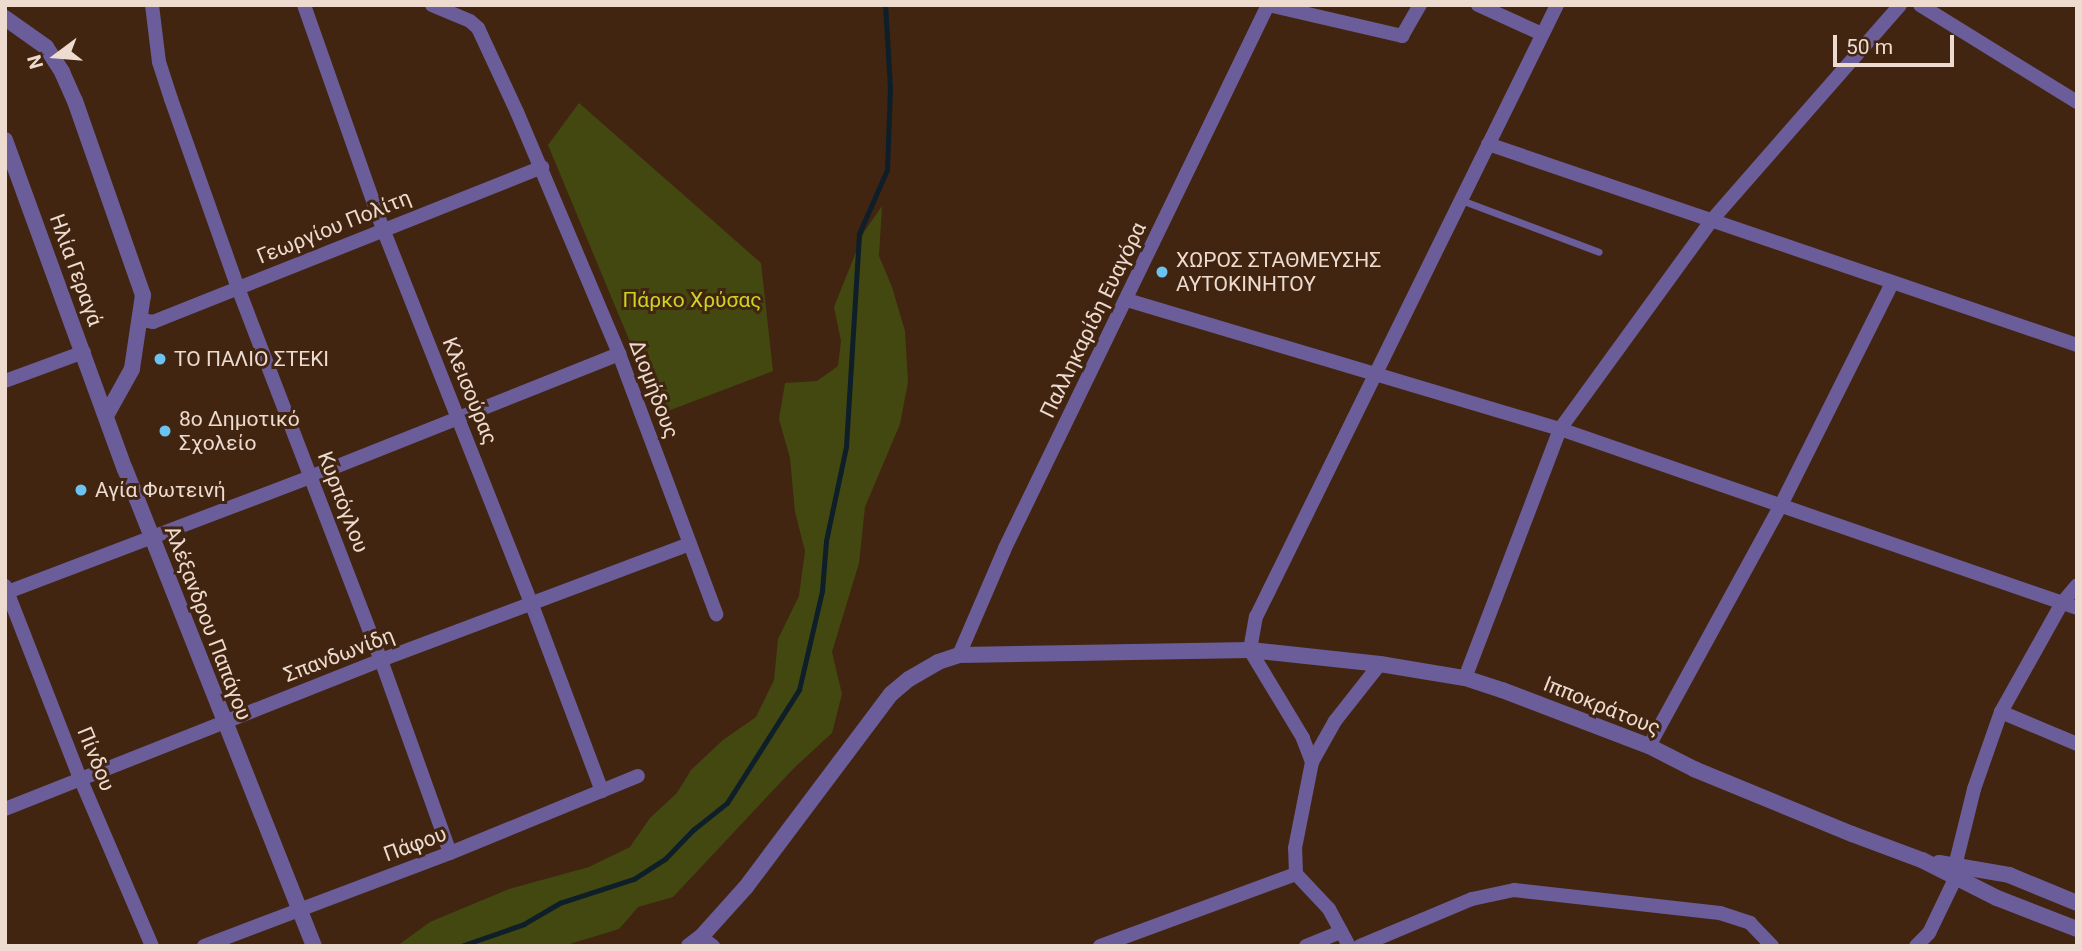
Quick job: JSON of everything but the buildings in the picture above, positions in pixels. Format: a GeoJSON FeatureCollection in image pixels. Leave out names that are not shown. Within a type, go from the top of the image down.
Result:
{"type":"FeatureCollection","features":[{"type":"Feature","properties":{"kind":"street","name":"Κυρπόγλου"},"geometry":{"type":"LineString","coordinates":[[152,5],[159,62],[238,288],[381,660],[450,853]]}},
{"type":"Feature","properties":{"kind":"street","name":"Κλεισούρας"},"geometry":{"type":"LineString","coordinates":[[304,5],[383,229],[602,790]]}},
{"type":"Feature","properties":{"kind":"street","name":"Διομήδους"},"geometry":{"type":"LineString","coordinates":[[432,5],[470,21],[478,28],[542,167],[618,354],[716,614]]}},
{"type":"Feature","properties":{"kind":"street"},"geometry":{"type":"LineString","coordinates":[[1268,5],[1402,36],[1420,5]]}},
{"type":"Feature","properties":{"kind":"street","name":"Παλληκαρίδη Ευαγόρα"},"geometry":{"type":"LineString","coordinates":[[959,655],[1005,548],[1268,5]]}},
{"type":"Feature","properties":{"kind":"street"},"geometry":{"type":"LineString","coordinates":[[1478,5],[1542,34]]}},
{"type":"Feature","properties":{"kind":"street"},"geometry":{"type":"LineString","coordinates":[[1312,762],[1303,738],[1250,650],[1256,617],[1557,5]]}},
{"type":"Feature","properties":{"kind":"street"},"geometry":{"type":"LineString","coordinates":[[1465,678],[1560,429],[1712,221],[1899,5]]}},
{"type":"Feature","properties":{"kind":"street"},"geometry":{"type":"LineString","coordinates":[[1920,5],[2077,102]]}},
{"type":"Feature","properties":{"kind":"street"},"geometry":{"type":"LineString","coordinates":[[5,18],[46,47],[75,100],[143,295],[142,320],[132,369],[107,414]]}},
{"type":"Feature","properties":{"kind":"street","name":"Ηλία Γεραγά"},"geometry":{"type":"LineString","coordinates":[[5,140],[107,414]]}},
{"type":"Feature","properties":{"kind":"street"},"geometry":{"type":"LineString","coordinates":[[1488,144],[2077,345]]}},
{"type":"Feature","properties":{"kind":"street","name":"Γεωργίου Πολίτη"},"geometry":{"type":"LineString","coordinates":[[142,320],[153,322],[542,167]]}},
{"type":"Feature","properties":{"kind":"street"},"geometry":{"type":"LineString","coordinates":[[1649,746],[1781,505],[1892,284]]}},
{"type":"Feature","properties":{"kind":"street"},"geometry":{"type":"LineString","coordinates":[[1127,300],[1560,429],[2077,608]]}},
{"type":"Feature","properties":{"kind":"street"},"geometry":{"type":"LineString","coordinates":[[5,381],[84,352]]}},
{"type":"Feature","properties":{"kind":"street"},"geometry":{"type":"LineString","coordinates":[[6,590],[152,538],[618,354]]}},
{"type":"Feature","properties":{"kind":"street","name":"Αλέξανδρου Παπάγου"},"geometry":{"type":"LineString","coordinates":[[107,414],[152,538],[314,946]]}},
{"type":"Feature","properties":{"kind":"street","name":"Σπανδωνίδη"},"geometry":{"type":"LineString","coordinates":[[5,809],[381,660],[691,544]]}},
{"type":"Feature","properties":{"kind":"street"},"geometry":{"type":"LineString","coordinates":[[1916,946],[1929,933],[1956,872],[1974,789],[2001,712],[2062,603],[2077,585]]}},
{"type":"Feature","properties":{"kind":"street","name":"Πίνδου"},"geometry":{"type":"LineString","coordinates":[[6,590],[80,778],[152,946]]}},
{"type":"Feature","properties":{"kind":"street","name":"Ιπποκράτους"},"geometry":{"type":"LineString","coordinates":[[959,655],[1250,650],[1380,664],[1465,678],[1649,746],[1776,804],[1956,872],[1997,898],[2077,929]]}},
{"type":"Feature","properties":{"kind":"street"},"geometry":{"type":"LineString","coordinates":[[701,943],[891,694],[909,679],[959,655]]}},
{"type":"Feature","properties":{"kind":"street"},"geometry":{"type":"LineString","coordinates":[[1349,946],[1329,909],[1296,874],[1295,848],[1312,762],[1335,721],[1380,664]]}},
{"type":"Feature","properties":{"kind":"street"},"geometry":{"type":"LineString","coordinates":[[2001,712],[2077,744]]}},
{"type":"Feature","properties":{"kind":"street","name":"Πάφου"},"geometry":{"type":"LineString","coordinates":[[204,946],[450,853],[638,776]]}},
{"type":"Feature","properties":{"kind":"street","name":"Ιπποκράτους"},"geometry":{"type":"LineString","coordinates":[[1956,872],[2008,876],[2077,903]]}},
{"type":"Feature","properties":{"kind":"street"},"geometry":{"type":"LineString","coordinates":[[1106,945],[1296,874]]}},
{"type":"Feature","properties":{"kind":"street"},"geometry":{"type":"LineString","coordinates":[[1360,946],[1472,899],[1514,890],[1720,913],[1750,923],[1772,946]]}},
{"type":"Feature","properties":{"kind":"street"},"geometry":{"type":"LineString","coordinates":[[1306,946],[1341,932]]}},
{"type":"Feature","properties":{"kind":"lane"},"geometry":{"type":"LineString","coordinates":[[1461,200],[1599,253]]}},
{"type":"Feature","properties":{"kind":"green space","name":"Πάρκο Χρύσας"},"geometry":{"type":"Polygon","coordinates":[[[579,103],[761,263],[773,371],[660,414],[548,145],[579,103]]]}},
{"type":"Feature","properties":{"kind":"green space"},"geometry":{"type":"Polygon","coordinates":[[[882,206],[879,256],[892,287],[905,331],[908,382],[900,424],[865,507],[859,563],[832,652],[842,694],[832,733],[794,768],[673,897],[638,907],[619,929],[563,946],[397,946],[430,922],[509,889],[589,867],[630,847],[650,818],[677,793],[691,770],[723,740],[756,717],[774,680],[778,639],[799,596],[805,551],[795,512],[790,458],[779,419],[785,383],[817,381],[838,366],[841,341],[834,307],[864,232],[882,206]]]}},
{"type":"Feature","properties":{"kind":"waterway"},"geometry":{"type":"LineString","coordinates":[[461,946],[524,924],[560,903],[634,879],[665,859],[693,830],[727,803],[799,690],[822,591],[826,541],[846,447],[859,234],[887,170],[890,88],[885,5]]}},
{"type":"Feature","properties":{"kind":"place","name":"ΧΩΡΟΣ ΣΤΑΘΜΕΥΣΗΣ ΑΥΤΟΚΙΝΗΤΟΥ"},"geometry":{"type":"Point","coordinates":[1162,272]}},
{"type":"Feature","properties":{"kind":"place","name":"ΤΟ ΠΑΛΙΟ ΣΤΕΚΙ"},"geometry":{"type":"Point","coordinates":[160,359]}},
{"type":"Feature","properties":{"kind":"place","name":"8ο Δημοτικό Σχολείο"},"geometry":{"type":"Point","coordinates":[165,431]}},
{"type":"Feature","properties":{"kind":"place","name":"Αγία Φωτεινή"},"geometry":{"type":"Point","coordinates":[81,490]}}]}
